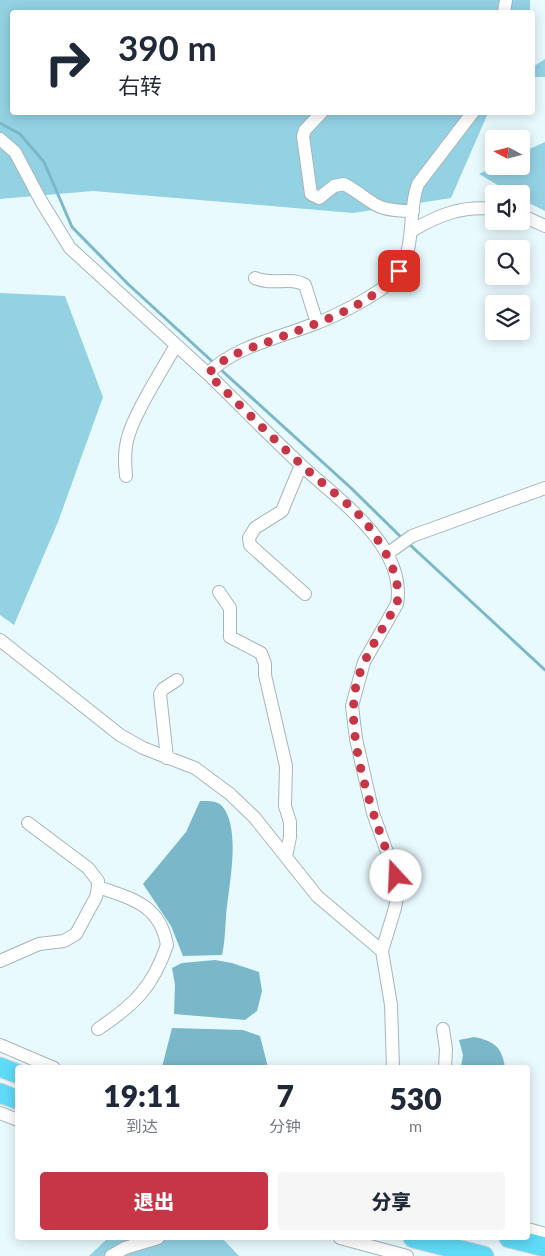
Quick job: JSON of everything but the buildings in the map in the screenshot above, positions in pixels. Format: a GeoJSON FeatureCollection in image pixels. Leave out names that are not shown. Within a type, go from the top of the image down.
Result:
{"type":"FeatureCollection","features":[{"type":"Feature","properties":{"kind":"highway"},"geometry":{"type":"LineString","coordinates":[[0,1067],[15,1073]]}},
{"type":"Feature","properties":{"kind":"highway"},"geometry":{"type":"LineString","coordinates":[[0,1093],[15,1099]]}},
{"type":"Feature","properties":{"kind":"highway"},"geometry":{"type":"LineString","coordinates":[[421,1240],[484,1256]]}},
{"type":"Feature","properties":{"kind":"highway"},"geometry":{"type":"LineString","coordinates":[[517,1240],[545,1247]]}},
{"type":"Feature","properties":{"kind":"street"},"geometry":{"type":"LineString","coordinates":[[319,115],[305,130],[303,136],[311,194],[319,198],[334,186],[344,184],[370,203],[384,210],[413,212]]}},
{"type":"Feature","properties":{"kind":"street"},"geometry":{"type":"LineString","coordinates":[[210,371],[224,360],[317,323],[354,306],[389,285],[399,271],[413,230],[415,192],[418,184],[471,115]]}},
{"type":"Feature","properties":{"kind":"street"},"geometry":{"type":"LineString","coordinates":[[0,140],[15,152],[41,201],[70,248],[176,345],[210,371],[301,465],[365,522],[392,550],[399,594],[397,604],[364,662],[352,706],[356,739],[373,813],[396,876],[398,892],[396,908],[382,951],[391,1005],[392,1065]]}},
{"type":"Feature","properties":{"kind":"street"},"geometry":{"type":"LineString","coordinates":[[413,230],[443,214],[460,209],[485,208]]}},
{"type":"Feature","properties":{"kind":"street"},"geometry":{"type":"LineString","coordinates":[[530,219],[545,226]]}},
{"type":"Feature","properties":{"kind":"street"},"geometry":{"type":"LineString","coordinates":[[255,278],[273,283],[296,281],[305,285],[317,323]]}},
{"type":"Feature","properties":{"kind":"street"},"geometry":{"type":"LineString","coordinates":[[126,476],[124,459],[132,425],[176,345]]}},
{"type":"Feature","properties":{"kind":"street"},"geometry":{"type":"LineString","coordinates":[[301,465],[282,511],[255,528],[249,538],[250,544],[305,594]]}},
{"type":"Feature","properties":{"kind":"street"},"geometry":{"type":"LineString","coordinates":[[392,550],[412,536],[545,488]]}},
{"type":"Feature","properties":{"kind":"street"},"geometry":{"type":"LineString","coordinates":[[219,592],[230,608],[230,637],[261,653],[265,664],[265,675],[286,766],[285,806],[290,822],[290,837],[286,856]]}},
{"type":"Feature","properties":{"kind":"street"},"geometry":{"type":"LineString","coordinates":[[0,640],[120,735],[167,758],[195,768],[230,794],[255,818],[317,896],[382,951]]}},
{"type":"Feature","properties":{"kind":"street"},"geometry":{"type":"LineString","coordinates":[[167,758],[160,694],[163,688],[177,680]]}},
{"type":"Feature","properties":{"kind":"street"},"geometry":{"type":"LineString","coordinates":[[0,961],[40,944],[64,941],[76,934],[96,897],[98,888],[98,881],[88,868],[28,823]]}},
{"type":"Feature","properties":{"kind":"street"},"geometry":{"type":"LineString","coordinates":[[98,888],[134,899],[150,910],[160,920],[167,945],[146,989],[128,1009],[98,1029]]}},
{"type":"Feature","properties":{"kind":"street"},"geometry":{"type":"LineString","coordinates":[[443,1029],[446,1050],[445,1065]]}},
{"type":"Feature","properties":{"kind":"street"},"geometry":{"type":"LineString","coordinates":[[0,1045],[47,1065]]}},
{"type":"Feature","properties":{"kind":"street"},"geometry":{"type":"LineString","coordinates":[[0,1113],[15,1119]]}},
{"type":"Feature","properties":{"kind":"street"},"geometry":{"type":"LineString","coordinates":[[530,1230],[545,1234]]}},
{"type":"Feature","properties":{"kind":"street"},"geometry":{"type":"LineString","coordinates":[[111,1256],[125,1248],[151,1240]]}},
{"type":"Feature","properties":{"kind":"street"},"geometry":{"type":"LineString","coordinates":[[345,1240],[373,1251],[407,1256]]}},
{"type":"Feature","properties":{"kind":"shaded area"},"geometry":{"type":"Polygon","coordinates":[[[0,0],[530,0],[530,10],[10,10],[10,115],[487,115],[451,198],[353,213],[93,191],[0,199],[0,0]]]}},
{"type":"Feature","properties":{"kind":"shaded area"},"geometry":{"type":"Polygon","coordinates":[[[545,59],[545,77],[535,77],[535,66],[545,59]]]}},
{"type":"Feature","properties":{"kind":"shaded area"},"geometry":{"type":"Polygon","coordinates":[[[545,142],[545,211],[530,204],[530,185],[498,185],[479,174],[485,171],[485,175],[530,175],[530,149],[545,142]]]}},
{"type":"Feature","properties":{"kind":"shaded area"},"geometry":{"type":"Polygon","coordinates":[[[0,293],[65,296],[103,397],[58,522],[14,625],[0,615],[0,293]]]}},
{"type":"Feature","properties":{"kind":"shaded area"},"geometry":{"type":"Polygon","coordinates":[[[200,801],[220,804],[228,816],[231,829],[233,844],[231,876],[224,941],[222,955],[183,956],[171,926],[143,884],[186,832],[200,801]]]}},
{"type":"Feature","properties":{"kind":"shaded area"},"geometry":{"type":"Polygon","coordinates":[[[215,960],[232,963],[259,972],[262,991],[257,1011],[245,1020],[174,1014],[175,985],[172,968],[182,963],[215,960]]]}},
{"type":"Feature","properties":{"kind":"shaded area"},"geometry":{"type":"Polygon","coordinates":[[[172,1028],[243,1030],[260,1036],[267,1065],[163,1065],[172,1028]]]}},
{"type":"Feature","properties":{"kind":"shaded area"},"geometry":{"type":"Polygon","coordinates":[[[474,1037],[492,1043],[502,1054],[505,1065],[461,1065],[463,1055],[459,1040],[474,1037]]]}},
{"type":"Feature","properties":{"kind":"shaded area"},"geometry":{"type":"Polygon","coordinates":[[[106,1240],[224,1240],[239,1256],[89,1256],[106,1240]]]}},
{"type":"Feature","properties":{"kind":"waterway"},"geometry":{"type":"LineString","coordinates":[[0,123],[20,134],[44,162],[72,227],[128,284],[215,364]]}},
{"type":"Feature","properties":{"kind":"waterway"},"geometry":{"type":"LineString","coordinates":[[219,368],[351,488],[403,539]]}},
{"type":"Feature","properties":{"kind":"waterway"},"geometry":{"type":"LineString","coordinates":[[408,543],[545,670]]}},
{"type":"Feature","properties":{"kind":"route"},"geometry":{"type":"LineString","coordinates":[[396,876],[373,813],[356,739],[352,706],[364,662],[397,604],[399,594],[397,582],[387,554],[365,522],[301,465],[208,374],[231,356],[317,323],[354,306],[389,285],[399,271]]}}]}
